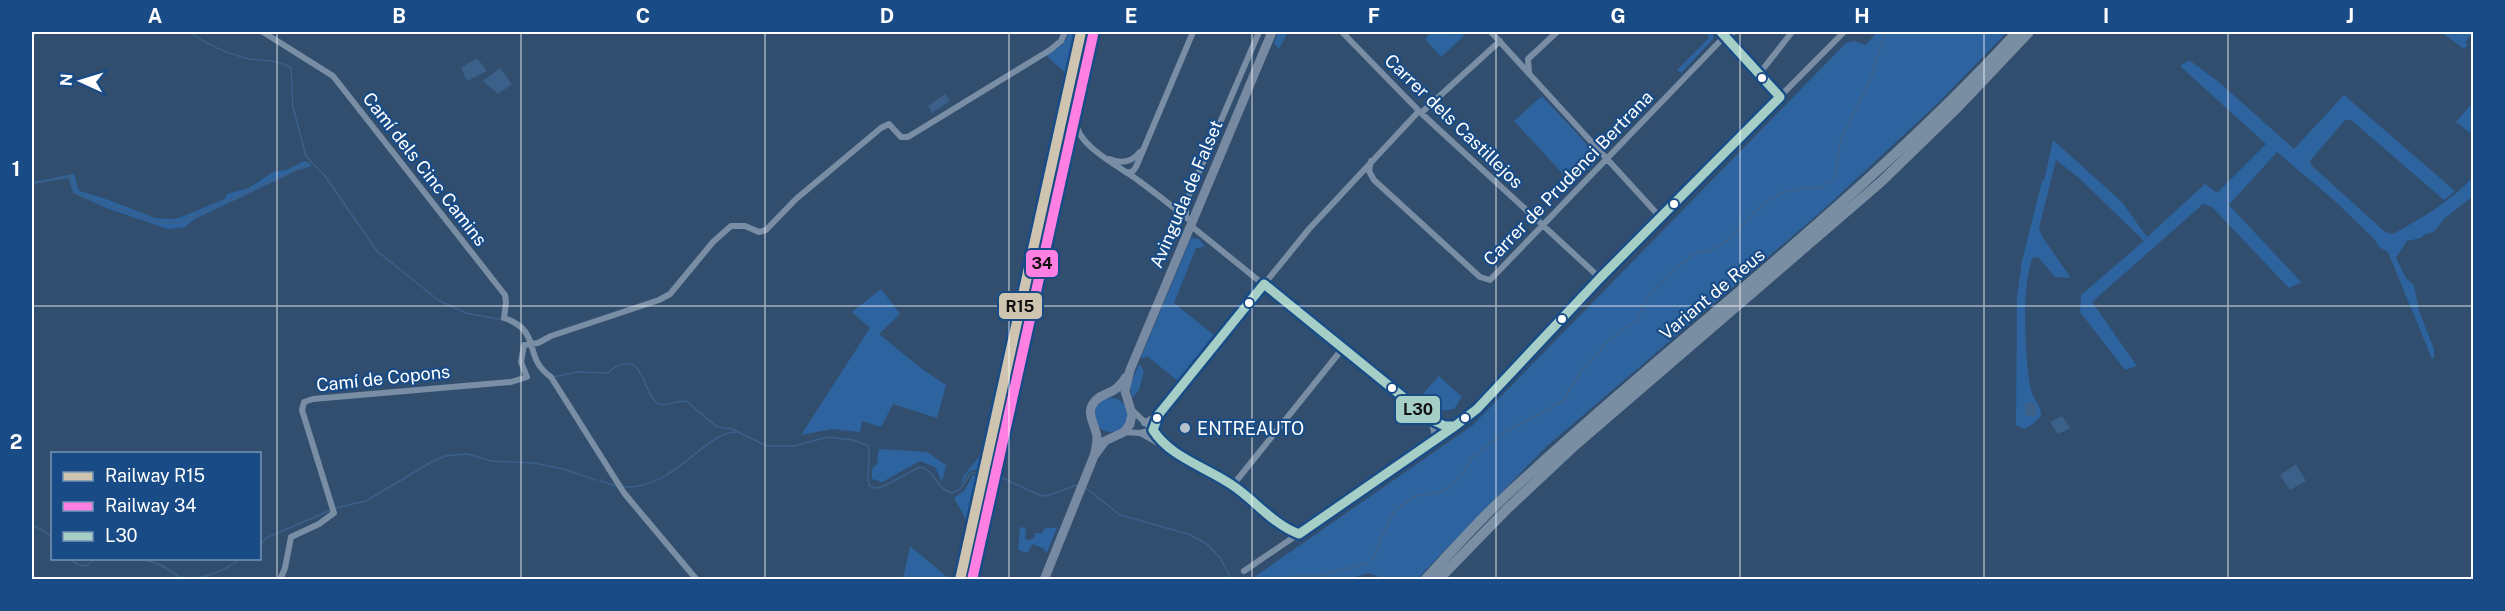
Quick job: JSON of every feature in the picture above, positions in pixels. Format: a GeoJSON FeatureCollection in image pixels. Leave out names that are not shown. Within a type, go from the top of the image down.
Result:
{"type":"FeatureCollection","features":[{"type":"Feature","properties":{"kind":"highway","name":"Variant de Reus"},"geometry":{"type":"LineString","coordinates":[[1425,579],[1496,505],[1876,172],[1948,104],[2017,32]]}},
{"type":"Feature","properties":{"kind":"highway","name":"Variant de Reus"},"geometry":{"type":"LineString","coordinates":[[1438,579],[1564,455],[1882,181],[1956,109],[2029,32]]}},
{"type":"Feature","properties":{"kind":"main road","name":"Avinguda de Falset"},"geometry":{"type":"LineString","coordinates":[[1130,370],[1189,222],[1272,32]]}},
{"type":"Feature","properties":{"kind":"main road"},"geometry":{"type":"LineString","coordinates":[[1044,579],[1094,456],[1097,443],[1090,415],[1093,404],[1121,385],[1130,370]]}},
{"type":"Feature","properties":{"kind":"main road"},"geometry":{"type":"LineString","coordinates":[[1094,456],[1105,441],[1124,432],[1130,424],[1130,407],[1125,391],[1130,370]]}},
{"type":"Feature","properties":{"kind":"main road"},"geometry":{"type":"LineString","coordinates":[[1109,394],[1122,397],[1130,407]]}},
{"type":"Feature","properties":{"kind":"main road"},"geometry":{"type":"LineString","coordinates":[[1094,427],[1103,434],[1113,436]]}},
{"type":"Feature","properties":{"kind":"street","name":"Camí dels Cinc Camins"},"geometry":{"type":"LineString","coordinates":[[263,32],[333,76],[505,295],[504,318],[521,326],[530,337],[531,344]]}},
{"type":"Feature","properties":{"kind":"street"},"geometry":{"type":"LineString","coordinates":[[697,579],[624,493],[551,377],[538,366],[531,344],[659,300],[670,294],[713,242],[731,226],[737,224],[759,232],[766,230],[796,199],[881,128],[889,123],[901,137],[908,137],[1050,50],[1061,40],[1065,32]]}},
{"type":"Feature","properties":{"kind":"street"},"geometry":{"type":"LineString","coordinates":[[1098,32],[1076,126],[1081,137],[1116,168],[1126,173],[1189,222],[1430,419],[1445,426],[1456,426]]}},
{"type":"Feature","properties":{"kind":"street"},"geometry":{"type":"LineString","coordinates":[[1126,173],[1134,170],[1193,32]]}},
{"type":"Feature","properties":{"kind":"street","name":"Avinguda de Falset"},"geometry":{"type":"LineString","coordinates":[[1189,222],[1186,202],[1259,32]]}},
{"type":"Feature","properties":{"kind":"street","name":"Carrer dels Castillejos"},"geometry":{"type":"LineString","coordinates":[[1341,32],[1420,112],[1599,278]]}},
{"type":"Feature","properties":{"kind":"street"},"geometry":{"type":"LineString","coordinates":[[1491,32],[1661,218]]}},
{"type":"Feature","properties":{"kind":"street"},"geometry":{"type":"LineString","coordinates":[[1529,72],[1527,63],[1530,56],[1557,32]]}},
{"type":"Feature","properties":{"kind":"street","name":"Carrer de Prudenci Bertrana"},"geometry":{"type":"LineString","coordinates":[[1374,180],[1485,280],[1493,278],[1725,35],[1733,32]]}},
{"type":"Feature","properties":{"kind":"street"},"geometry":{"type":"LineString","coordinates":[[1759,74],[1792,32]]}},
{"type":"Feature","properties":{"kind":"street"},"geometry":{"type":"LineString","coordinates":[[1244,571],[1436,440],[1477,409],[1599,278],[1844,32]]}},
{"type":"Feature","properties":{"kind":"street"},"geometry":{"type":"LineString","coordinates":[[1725,35],[1780,97]]}},
{"type":"Feature","properties":{"kind":"street"},"geometry":{"type":"LineString","coordinates":[[1153,430],[1159,414],[1309,229],[1371,161],[1420,112],[1500,41]]}},
{"type":"Feature","properties":{"kind":"street"},"geometry":{"type":"LineString","coordinates":[[1515,58],[1530,56]]}},
{"type":"Feature","properties":{"kind":"street"},"geometry":{"type":"LineString","coordinates":[[1106,158],[1117,162],[1128,161],[1135,157],[1143,146]]}},
{"type":"Feature","properties":{"kind":"street"},"geometry":{"type":"LineString","coordinates":[[1126,173],[1124,167],[1128,161]]}},
{"type":"Feature","properties":{"kind":"street"},"geometry":{"type":"LineString","coordinates":[[1371,161],[1369,171],[1374,180]]}},
{"type":"Feature","properties":{"kind":"street"},"geometry":{"type":"LineString","coordinates":[[1355,178],[1363,176],[1374,180]]}},
{"type":"Feature","properties":{"kind":"street","name":"Camí de Copons"},"geometry":{"type":"LineString","coordinates":[[280,579],[285,568],[291,537],[319,524],[334,513],[302,410],[304,402],[313,399],[511,382],[527,376],[521,362],[524,345],[531,344]]}},
{"type":"Feature","properties":{"kind":"street"},"geometry":{"type":"LineString","coordinates":[[1233,485],[1343,348]]}},
{"type":"Feature","properties":{"kind":"street"},"geometry":{"type":"LineString","coordinates":[[1130,407],[1153,430],[1162,444]]}},
{"type":"Feature","properties":{"kind":"street"},"geometry":{"type":"LineString","coordinates":[[1144,423],[1159,414]]}},
{"type":"Feature","properties":{"kind":"street"},"geometry":{"type":"LineString","coordinates":[[1430,419],[1436,440]]}},
{"type":"Feature","properties":{"kind":"street"},"geometry":{"type":"LineString","coordinates":[[1124,432],[1140,433],[1153,430]]}},
{"type":"Feature","properties":{"kind":"street"},"geometry":{"type":"LineString","coordinates":[[1140,433],[1233,485],[1285,529],[1299,534]]}},
{"type":"Feature","properties":{"kind":"shaded area"},"geometry":{"type":"Polygon","coordinates":[[[1070,32],[1075,32],[1065,73],[1046,55],[1062,45],[1070,32]]]}},
{"type":"Feature","properties":{"kind":"shaded area"},"geometry":{"type":"Polygon","coordinates":[[[1278,32],[1288,32],[1279,49],[1274,43],[1278,32]]]}},
{"type":"Feature","properties":{"kind":"shaded area"},"geometry":{"type":"Polygon","coordinates":[[[1432,32],[1446,32],[1449,35],[1461,32],[1464,36],[1441,57],[1425,39],[1432,32]]]}},
{"type":"Feature","properties":{"kind":"shaded area"},"geometry":{"type":"Polygon","coordinates":[[[1707,32],[1713,33],[1713,39],[1681,73],[1677,70],[1709,38],[1707,32]]]}},
{"type":"Feature","properties":{"kind":"shaded area"},"geometry":{"type":"Polygon","coordinates":[[[1877,32],[2007,32],[1938,103],[1823,210],[1546,447],[1417,579],[1384,579],[1369,573],[1347,579],[1250,580],[1473,425],[1846,43],[1855,41],[1866,45],[1877,32]]]}},
{"type":"Feature","properties":{"kind":"shaded area"},"geometry":{"type":"Polygon","coordinates":[[[2441,32],[2474,32],[2465,42],[2468,45],[2464,49],[2441,32]]]}},
{"type":"Feature","properties":{"kind":"shaded area"},"geometry":{"type":"Polygon","coordinates":[[[477,58],[487,71],[467,81],[461,68],[477,58]]]}},
{"type":"Feature","properties":{"kind":"shaded area"},"geometry":{"type":"Polygon","coordinates":[[[2189,60],[2219,82],[2294,149],[2344,95],[2455,191],[2444,200],[2351,120],[2345,120],[2310,161],[2311,165],[2385,232],[2393,234],[2425,215],[2455,194],[2473,177],[2473,196],[2444,219],[2434,232],[2407,241],[2396,258],[2406,278],[2414,285],[2419,311],[2434,349],[2434,358],[2432,359],[2388,252],[2379,247],[2374,239],[2336,202],[2277,152],[2229,205],[2301,282],[2289,288],[2212,207],[2203,204],[2092,302],[2137,366],[2125,370],[2080,312],[2081,295],[2144,241],[2079,178],[2056,160],[2039,228],[2043,238],[2071,278],[2055,277],[2039,258],[2033,257],[2027,285],[2026,342],[2031,390],[2041,415],[2024,429],[2016,425],[2017,297],[2022,261],[2053,140],[2122,202],[2147,237],[2205,184],[2217,193],[2266,144],[2180,66],[2189,60]]]}},
{"type":"Feature","properties":{"kind":"shaded area"},"geometry":{"type":"Polygon","coordinates":[[[500,68],[512,84],[498,94],[483,81],[500,68]]]}},
{"type":"Feature","properties":{"kind":"shaded area"},"geometry":{"type":"Polygon","coordinates":[[[945,94],[950,101],[932,113],[928,106],[945,94]]]}},
{"type":"Feature","properties":{"kind":"shaded area"},"geometry":{"type":"Polygon","coordinates":[[[1542,96],[1596,154],[1593,165],[1572,184],[1514,121],[1542,96]]]}},
{"type":"Feature","properties":{"kind":"shaded area"},"geometry":{"type":"Polygon","coordinates":[[[2473,102],[2473,135],[2456,122],[2473,102]]]}},
{"type":"Feature","properties":{"kind":"shaded area"},"geometry":{"type":"Polygon","coordinates":[[[305,161],[312,166],[298,170],[193,220],[185,227],[168,229],[106,208],[73,193],[69,178],[32,184],[32,182],[74,174],[79,191],[155,218],[171,219],[179,218],[225,199],[227,194],[249,188],[273,172],[287,170],[305,161]]]}},
{"type":"Feature","properties":{"kind":"shaded area"},"geometry":{"type":"Polygon","coordinates":[[[1191,238],[1199,239],[1205,247],[1196,248],[1174,303],[1214,335],[1178,381],[1147,356],[1143,359],[1141,357],[1191,238]]]}},
{"type":"Feature","properties":{"kind":"shaded area"},"geometry":{"type":"Polygon","coordinates":[[[881,289],[900,314],[879,334],[922,369],[946,385],[937,418],[893,404],[881,427],[862,421],[860,432],[832,429],[801,435],[870,328],[852,312],[881,289]]]}},
{"type":"Feature","properties":{"kind":"shaded area"},"geometry":{"type":"Polygon","coordinates":[[[1139,364],[1144,371],[1139,390],[1132,398],[1130,386],[1139,364]]]}},
{"type":"Feature","properties":{"kind":"shaded area"},"geometry":{"type":"Polygon","coordinates":[[[1439,376],[1462,397],[1454,409],[1440,411],[1422,395],[1439,376]]]}},
{"type":"Feature","properties":{"kind":"shaded area"},"geometry":{"type":"Polygon","coordinates":[[[1111,398],[1123,403],[1128,415],[1123,427],[1111,432],[1099,427],[1094,415],[1099,403],[1111,398]]]}},
{"type":"Feature","properties":{"kind":"shaded area"},"geometry":{"type":"Polygon","coordinates":[[[2025,403],[2036,403],[2036,416],[2025,416],[2025,403]]]}},
{"type":"Feature","properties":{"kind":"shaded area"},"geometry":{"type":"Polygon","coordinates":[[[2062,416],[2070,428],[2058,434],[2050,422],[2062,416]]]}},
{"type":"Feature","properties":{"kind":"shaded area"},"geometry":{"type":"Polygon","coordinates":[[[879,449],[927,452],[946,465],[942,482],[935,467],[920,461],[882,482],[872,479],[872,469],[877,464],[879,449]]]}},
{"type":"Feature","properties":{"kind":"shaded area"},"geometry":{"type":"Polygon","coordinates":[[[983,452],[980,468],[969,472],[961,484],[963,477],[983,452]]]}},
{"type":"Feature","properties":{"kind":"shaded area"},"geometry":{"type":"Polygon","coordinates":[[[2296,464],[2306,481],[2290,490],[2280,475],[2296,464]]]}},
{"type":"Feature","properties":{"kind":"shaded area"},"geometry":{"type":"Polygon","coordinates":[[[973,475],[978,477],[969,521],[967,521],[954,498],[964,491],[973,475]]]}},
{"type":"Feature","properties":{"kind":"shaded area"},"geometry":{"type":"Polygon","coordinates":[[[1020,527],[1026,528],[1025,539],[1029,540],[1034,538],[1035,533],[1042,533],[1045,528],[1057,528],[1047,552],[1032,544],[1028,553],[1018,550],[1020,527]]]}},
{"type":"Feature","properties":{"kind":"shaded area"},"geometry":{"type":"Polygon","coordinates":[[[910,546],[947,577],[957,579],[903,579],[910,546]]]}},
{"type":"Feature","properties":{"kind":"waterway"},"geometry":{"type":"LineString","coordinates":[[189,32],[230,53],[245,58],[280,63],[291,68],[293,107],[306,156],[325,176],[377,251],[438,300],[466,313],[503,320]]}},
{"type":"Feature","properties":{"kind":"waterway"},"geometry":{"type":"LineString","coordinates":[[1275,580],[1294,576],[1320,576],[1367,563],[1374,557],[1388,522],[1396,509],[1416,496],[1438,493],[1449,488],[1462,475],[1472,458],[1502,434],[1563,401],[1582,370],[1610,339],[1637,320],[1650,293],[1680,265],[1694,254],[1709,251],[1727,241],[1754,212],[1777,195],[1791,190],[1822,187],[1835,178],[1841,139],[1872,76],[1885,32]]}},
{"type":"Feature","properties":{"kind":"waterway"},"geometry":{"type":"LineString","coordinates":[[34,183],[71,176],[75,193],[156,222],[180,223],[310,163]]}},
{"type":"Feature","properties":{"kind":"waterway"},"geometry":{"type":"LineString","coordinates":[[553,377],[578,372],[608,373],[617,366],[628,364],[635,366],[639,371],[650,394],[659,404],[686,401],[717,427],[732,429],[767,446],[794,446],[828,437],[853,440],[867,445],[869,450],[868,480],[869,485],[874,488],[882,487],[920,467],[929,472],[942,488],[952,493],[960,489],[971,473],[977,473]]}},
{"type":"Feature","properties":{"kind":"waterway"},"geometry":{"type":"LineString","coordinates":[[623,487],[658,480],[713,441],[725,434],[737,432]]}},
{"type":"Feature","properties":{"kind":"waterway"},"geometry":{"type":"LineString","coordinates":[[335,508],[366,501],[445,456],[468,454],[491,461],[534,463],[563,469],[596,480]]}},
{"type":"Feature","properties":{"kind":"waterway"},"geometry":{"type":"LineString","coordinates":[[986,474],[1003,478],[1046,496],[1077,485]]}},
{"type":"Feature","properties":{"kind":"waterway"},"geometry":{"type":"LineString","coordinates":[[600,481],[616,486]]}},
{"type":"Feature","properties":{"kind":"waterway"},"geometry":{"type":"LineString","coordinates":[[1086,488],[1120,515],[1188,534],[1207,544],[1220,558],[1232,580]]}},
{"type":"Feature","properties":{"kind":"waterway"},"geometry":{"type":"LineString","coordinates":[[261,544],[266,538],[331,510]]}},
{"type":"Feature","properties":{"kind":"waterway"},"geometry":{"type":"LineString","coordinates":[[32,525],[46,532],[51,538]]}},
{"type":"Feature","properties":{"kind":"waterway"},"geometry":{"type":"LineString","coordinates":[[71,560],[79,565],[87,566],[93,560]]}},
{"type":"Feature","properties":{"kind":"waterway"},"geometry":{"type":"LineString","coordinates":[[144,560],[158,564],[178,576],[188,578],[212,574],[238,560]]}},
{"type":"Feature","properties":{"kind":"rail line","name":"R15"},"geometry":{"type":"LineString","coordinates":[[960,580],[1081,32]]}},
{"type":"Feature","properties":{"kind":"rail line","name":"34"},"geometry":{"type":"LineString","coordinates":[[972,580],[1093,35]]}},
{"type":"Feature","properties":{"kind":"transit line","name":"L30"},"geometry":{"type":"LineString","coordinates":[[1721,32],[1780,97]]}},
{"type":"Feature","properties":{"kind":"transit line","name":"L30"},"geometry":{"type":"LineString","coordinates":[[1455,426],[1477,409],[1600,278],[1780,97]]}},
{"type":"Feature","properties":{"kind":"transit line","name":"L30"},"geometry":{"type":"LineString","coordinates":[[1264,284],[1430,419],[1445,426],[1455,426],[1299,534],[1280,524],[1232,485],[1179,455],[1153,430],[1159,414],[1264,284]]}},
{"type":"Feature","properties":{"kind":"place","name":"ENTREAUTO"},"geometry":{"type":"Point","coordinates":[1185,428]}}]}
